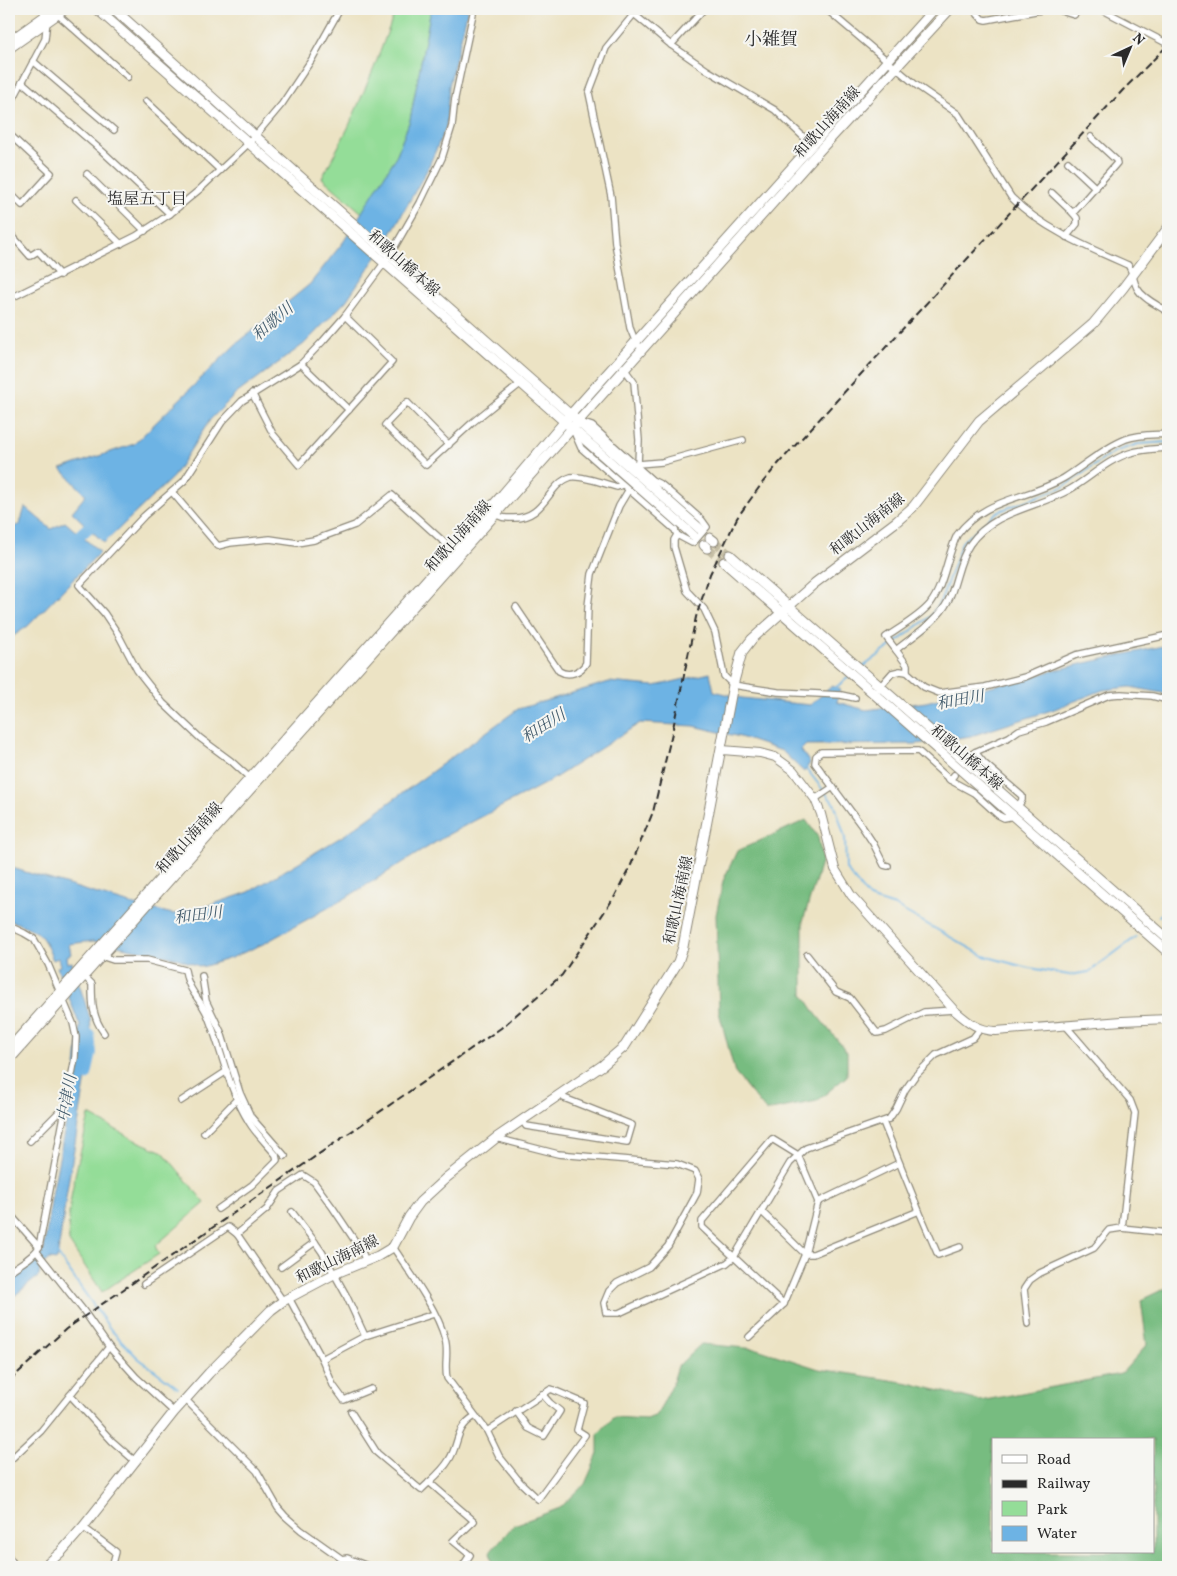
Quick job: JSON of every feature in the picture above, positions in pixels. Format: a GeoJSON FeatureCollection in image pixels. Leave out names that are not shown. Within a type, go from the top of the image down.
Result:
{"type":"FeatureCollection","features":[{"type":"Feature","properties":{"kind":"main road","name":"和歌山橋本線"},"geometry":{"type":"LineString","coordinates":[[98,9],[252,138]]}},
{"type":"Feature","properties":{"kind":"main road","name":"和歌山橋本線"},"geometry":{"type":"LineString","coordinates":[[114,9],[310,192],[385,258],[571,414],[697,532],[520,384],[385,258]]}},
{"type":"Feature","properties":{"kind":"main road","name":"和歌山海南線"},"geometry":{"type":"LineString","coordinates":[[639,346],[812,144],[934,9]]}},
{"type":"Feature","properties":{"kind":"main road","name":"和歌山海南線"},"geometry":{"type":"LineString","coordinates":[[492,512],[571,414],[639,346],[950,9]]}},
{"type":"Feature","properties":{"kind":"main road","name":"和歌山海南線"},"geometry":{"type":"LineString","coordinates":[[44,1567],[61,1552],[83,1527],[174,1412],[254,1326],[286,1299],[393,1246],[409,1217],[420,1202],[446,1178],[496,1138],[603,1065],[624,1046],[678,962],[683,946],[733,687],[742,652],[758,633],[841,562],[913,507],[979,421],[1093,324],[1168,228]]}},
{"type":"Feature","properties":{"kind":"main road","name":"和歌山海南線"},"geometry":{"type":"LineString","coordinates":[[9,1049],[82,974],[456,552],[572,429],[620,364]]}},
{"type":"Feature","properties":{"kind":"main road","name":"和歌山橋本線"},"geometry":{"type":"LineString","coordinates":[[727,559],[861,676],[936,748],[1168,939]]}},
{"type":"Feature","properties":{"kind":"main road","name":"和歌山橋本線"},"geometry":{"type":"LineString","coordinates":[[876,692],[889,695],[1168,952]]}},
{"type":"Feature","properties":{"kind":"main road","name":"和歌山海南線"},"geometry":{"type":"LineString","coordinates":[[9,1060],[63,994]]}},
{"type":"Feature","properties":{"kind":"street"},"geometry":{"type":"LineString","coordinates":[[9,41],[55,12],[66,9]]}},
{"type":"Feature","properties":{"kind":"street"},"geometry":{"type":"LineString","coordinates":[[9,299],[122,244],[170,214],[220,170],[282,104],[312,60],[340,9]]}},
{"type":"Feature","properties":{"kind":"street"},"geometry":{"type":"LineString","coordinates":[[253,780],[200,738],[157,696],[137,670],[118,634],[104,613],[79,585],[144,516],[184,481],[222,422],[242,401],[301,364],[345,316],[385,258],[420,203],[442,158],[452,126],[455,98],[474,9]]}},
{"type":"Feature","properties":{"kind":"street"},"geometry":{"type":"LineString","coordinates":[[671,45],[704,9]]}},
{"type":"Feature","properties":{"kind":"street"},"geometry":{"type":"LineString","coordinates":[[826,9],[916,85],[958,114],[1011,198],[1021,207],[1075,242],[1128,266],[1142,295],[1168,312]]}},
{"type":"Feature","properties":{"kind":"street"},"geometry":{"type":"LineString","coordinates":[[973,9],[982,19],[986,20],[1047,9],[1074,14],[1080,9]]}},
{"type":"Feature","properties":{"kind":"street"},"geometry":{"type":"LineString","coordinates":[[1101,9],[1168,44]]}},
{"type":"Feature","properties":{"kind":"street"},"geometry":{"type":"LineString","coordinates":[[639,346],[630,328],[615,243],[611,196],[588,93],[606,48],[636,11],[671,45],[707,70],[775,110],[819,151]]}},
{"type":"Feature","properties":{"kind":"street"},"geometry":{"type":"LineString","coordinates":[[9,48],[55,12]]}},
{"type":"Feature","properties":{"kind":"street"},"geometry":{"type":"LineString","coordinates":[[55,12],[128,77]]}},
{"type":"Feature","properties":{"kind":"street"},"geometry":{"type":"LineString","coordinates":[[9,107],[44,39],[47,20]]}},
{"type":"Feature","properties":{"kind":"street"},"geometry":{"type":"LineString","coordinates":[[33,61],[114,130]]}},
{"type":"Feature","properties":{"kind":"street"},"geometry":{"type":"LineString","coordinates":[[22,82],[102,151],[170,214]]}},
{"type":"Feature","properties":{"kind":"street"},"geometry":{"type":"LineString","coordinates":[[146,101],[220,170]]}},
{"type":"Feature","properties":{"kind":"street"},"geometry":{"type":"LineString","coordinates":[[9,134],[51,173],[22,205],[9,192]]}},
{"type":"Feature","properties":{"kind":"street"},"geometry":{"type":"LineString","coordinates":[[1073,213],[1117,163],[1091,137]]}},
{"type":"Feature","properties":{"kind":"street"},"geometry":{"type":"LineString","coordinates":[[1068,162],[1096,188]]}},
{"type":"Feature","properties":{"kind":"street"},"geometry":{"type":"LineString","coordinates":[[87,174],[145,231]]}},
{"type":"Feature","properties":{"kind":"street"},"geometry":{"type":"LineString","coordinates":[[1052,193],[1078,218],[1077,224],[1066,236]]}},
{"type":"Feature","properties":{"kind":"street"},"geometry":{"type":"LineString","coordinates":[[76,200],[122,244]]}},
{"type":"Feature","properties":{"kind":"street"},"geometry":{"type":"LineString","coordinates":[[9,232],[30,256],[38,251],[60,275]]}},
{"type":"Feature","properties":{"kind":"street"},"geometry":{"type":"LineString","coordinates":[[252,393],[273,434],[299,465],[392,362],[345,316]]}},
{"type":"Feature","properties":{"kind":"street"},"geometry":{"type":"LineString","coordinates":[[301,364],[349,410]]}},
{"type":"Feature","properties":{"kind":"street"},"geometry":{"type":"LineString","coordinates":[[620,364],[634,382],[639,440],[637,465]]}},
{"type":"Feature","properties":{"kind":"street"},"geometry":{"type":"LineString","coordinates":[[449,445],[407,402],[385,425],[426,464],[449,445],[473,422],[520,384]]}},
{"type":"Feature","properties":{"kind":"street"},"geometry":{"type":"LineString","coordinates":[[572,429],[580,448],[675,530],[677,535],[692,543],[707,527],[702,520],[662,485],[652,480],[592,426],[578,421]]}},
{"type":"Feature","properties":{"kind":"street"},"geometry":{"type":"LineString","coordinates":[[906,672],[907,665],[886,637],[916,616],[929,604],[936,594],[962,528],[989,507],[1046,487],[1064,478],[1107,448],[1127,438],[1168,434]]}},
{"type":"Feature","properties":{"kind":"street"},"geometry":{"type":"LineString","coordinates":[[637,465],[662,462],[743,440]]}},
{"type":"Feature","properties":{"kind":"street"},"geometry":{"type":"LineString","coordinates":[[896,650],[933,620],[942,610],[948,600],[970,543],[990,524],[999,518],[1046,501],[1070,489],[1108,463],[1129,453],[1168,448]]}},
{"type":"Feature","properties":{"kind":"street"},"geometry":{"type":"LineString","coordinates":[[492,512],[499,517],[523,518],[535,512],[564,479],[574,476],[617,487],[622,485]]}},
{"type":"Feature","properties":{"kind":"street"},"geometry":{"type":"LineString","coordinates":[[516,607],[559,671],[568,674],[583,668],[586,663],[588,606],[592,574],[619,506],[628,491]]}},
{"type":"Feature","properties":{"kind":"street"},"geometry":{"type":"LineString","coordinates":[[172,492],[218,546],[270,539],[297,543],[314,540],[355,525],[392,495],[456,552]]}},
{"type":"Feature","properties":{"kind":"street"},"geometry":{"type":"LineString","coordinates":[[677,535],[674,540],[674,547],[687,591],[704,609],[715,632],[724,676],[733,687],[778,692],[841,695],[855,698]]}},
{"type":"Feature","properties":{"kind":"street"},"geometry":{"type":"LineString","coordinates":[[876,692],[892,673],[900,671],[906,672],[924,687],[939,693],[985,687],[1025,677],[1076,655],[1168,635]]}},
{"type":"Feature","properties":{"kind":"street"},"geometry":{"type":"LineString","coordinates":[[969,756],[1009,737],[1018,730],[1046,722],[1109,695],[1152,696],[1168,700]]}},
{"type":"Feature","properties":{"kind":"street"},"geometry":{"type":"LineString","coordinates":[[722,750],[760,753],[775,757],[793,770],[818,797],[835,869],[851,894],[954,1010],[980,1029],[996,1031],[1168,1019]]}},
{"type":"Feature","properties":{"kind":"street"},"geometry":{"type":"LineString","coordinates":[[888,866],[884,865],[873,844],[830,788],[815,763],[816,756],[822,752],[918,751],[998,815],[1004,818],[1009,817],[1022,800],[1022,796],[984,763],[975,752]]}},
{"type":"Feature","properties":{"kind":"street"},"geometry":{"type":"LineString","coordinates":[[818,797],[830,788]]}},
{"type":"Feature","properties":{"kind":"street"},"geometry":{"type":"LineString","coordinates":[[9,926],[24,932],[38,946],[63,994],[76,1037],[75,1058],[38,1251],[9,1272]]}},
{"type":"Feature","properties":{"kind":"street"},"geometry":{"type":"LineString","coordinates":[[101,952],[113,960],[147,960],[184,970],[186,982],[205,1012],[218,1041],[237,1099],[249,1123],[276,1154],[277,1160],[252,1185],[218,1209]]}},
{"type":"Feature","properties":{"kind":"street"},"geometry":{"type":"LineString","coordinates":[[807,955],[836,992],[850,998],[877,1033],[886,1031],[924,1012],[954,1010]]}},
{"type":"Feature","properties":{"kind":"street"},"geometry":{"type":"LineString","coordinates":[[82,974],[92,984],[92,1003],[95,1020],[104,1033]]}},
{"type":"Feature","properties":{"kind":"street"},"geometry":{"type":"LineString","coordinates":[[202,976],[206,1001],[221,1032],[240,1093],[251,1117],[284,1156]]}},
{"type":"Feature","properties":{"kind":"street"},"geometry":{"type":"LineString","coordinates":[[1066,1026],[1130,1100],[1135,1113],[1122,1228]]}},
{"type":"Feature","properties":{"kind":"street"},"geometry":{"type":"LineString","coordinates":[[496,1138],[558,1154],[677,1164],[695,1171],[699,1179],[697,1193],[668,1246],[649,1267],[617,1283],[609,1291],[604,1304],[606,1313],[619,1312],[727,1263],[734,1257],[790,1163],[798,1155],[806,1148],[889,1119],[915,1076],[936,1055],[973,1038],[980,1029]]}},
{"type":"Feature","properties":{"kind":"street"},"geometry":{"type":"LineString","coordinates":[[181,1101],[227,1071]]}},
{"type":"Feature","properties":{"kind":"street"},"geometry":{"type":"LineString","coordinates":[[522,1120],[526,1126],[627,1142],[632,1125],[564,1098],[561,1093]]}},
{"type":"Feature","properties":{"kind":"street"},"geometry":{"type":"LineString","coordinates":[[204,1133],[237,1099]]}},
{"type":"Feature","properties":{"kind":"street"},"geometry":{"type":"LineString","coordinates":[[30,1141],[58,1113],[65,1111]]}},
{"type":"Feature","properties":{"kind":"street"},"geometry":{"type":"LineString","coordinates":[[883,1122],[938,1255],[960,1247]]}},
{"type":"Feature","properties":{"kind":"street"},"geometry":{"type":"LineString","coordinates":[[749,1337],[784,1304],[804,1254],[818,1202],[798,1155],[772,1139],[702,1221],[702,1227],[784,1304]]}},
{"type":"Feature","properties":{"kind":"street"},"geometry":{"type":"LineString","coordinates":[[818,1202],[899,1163]]}},
{"type":"Feature","properties":{"kind":"street"},"geometry":{"type":"LineString","coordinates":[[237,1234],[267,1209],[279,1191],[303,1175],[314,1182],[361,1250],[366,1261]]}},
{"type":"Feature","properties":{"kind":"street"},"geometry":{"type":"LineString","coordinates":[[761,1211],[804,1254],[813,1254],[919,1211]]}},
{"type":"Feature","properties":{"kind":"street"},"geometry":{"type":"LineString","coordinates":[[292,1212],[315,1242],[334,1274],[350,1302],[365,1336]]}},
{"type":"Feature","properties":{"kind":"street"},"geometry":{"type":"LineString","coordinates":[[9,1213],[91,1320],[109,1347],[136,1377],[174,1412]]}},
{"type":"Feature","properties":{"kind":"street"},"geometry":{"type":"LineString","coordinates":[[144,1284],[228,1227],[237,1234],[286,1299],[344,1400],[371,1388]]}},
{"type":"Feature","properties":{"kind":"street"},"geometry":{"type":"LineString","coordinates":[[1028,1324],[1024,1289],[1030,1280],[1040,1273],[1094,1248],[1109,1230],[1122,1228],[1168,1233]]}},
{"type":"Feature","properties":{"kind":"street"},"geometry":{"type":"LineString","coordinates":[[281,1267],[315,1242]]}},
{"type":"Feature","properties":{"kind":"street"},"geometry":{"type":"LineString","coordinates":[[393,1246],[412,1275],[445,1338],[445,1369],[447,1378],[459,1391],[474,1416],[487,1431],[499,1456],[520,1482],[538,1499],[585,1435],[577,1430],[584,1403],[550,1388],[487,1431]]}},
{"type":"Feature","properties":{"kind":"street"},"geometry":{"type":"LineString","coordinates":[[322,1359],[365,1336],[434,1314]]}},
{"type":"Feature","properties":{"kind":"street"},"geometry":{"type":"LineString","coordinates":[[9,1461],[41,1431],[109,1347]]}},
{"type":"Feature","properties":{"kind":"street"},"geometry":{"type":"LineString","coordinates":[[516,1411],[528,1428],[544,1436],[560,1410],[542,1394]]}},
{"type":"Feature","properties":{"kind":"street"},"geometry":{"type":"LineString","coordinates":[[70,1396],[112,1441],[136,1462]]}},
{"type":"Feature","properties":{"kind":"street"},"geometry":{"type":"LineString","coordinates":[[186,1400],[257,1471],[278,1508],[285,1516],[301,1530],[342,1559],[347,1558],[370,1567]]}},
{"type":"Feature","properties":{"kind":"street"},"geometry":{"type":"LineString","coordinates":[[351,1412],[377,1453],[421,1490],[451,1458],[459,1432],[466,1422],[474,1416]]}},
{"type":"Feature","properties":{"kind":"street"},"geometry":{"type":"LineString","coordinates":[[430,1482],[474,1521],[453,1541],[470,1555],[462,1567]]}},
{"type":"Feature","properties":{"kind":"street"},"geometry":{"type":"LineString","coordinates":[[83,1527],[116,1552],[112,1567]]}},
{"type":"Feature","properties":{"kind":"street"},"geometry":{"type":"LineString","coordinates":[[9,1557],[16,1567]]}},
{"type":"Feature","properties":{"kind":"green space"},"geometry":{"type":"Polygon","coordinates":[[[396,9],[431,9],[410,120],[396,157],[362,213],[322,178],[348,128],[374,68],[396,9]]]}},
{"type":"Feature","properties":{"kind":"green space"},"geometry":{"type":"Polygon","coordinates":[[[806,820],[818,837],[822,860],[803,921],[803,994],[816,1014],[847,1052],[847,1076],[817,1101],[766,1111],[735,1073],[719,1012],[716,915],[723,881],[737,851],[806,820]]]}},
{"type":"Feature","properties":{"kind":"green space"},"geometry":{"type":"Polygon","coordinates":[[[89,1115],[135,1140],[163,1152],[205,1203],[155,1246],[159,1254],[102,1292],[69,1242],[68,1227],[71,1195],[89,1115]]]}},
{"type":"Feature","properties":{"kind":"green space"},"geometry":{"type":"Polygon","coordinates":[[[1168,1287],[1168,1567],[494,1567],[490,1552],[514,1525],[560,1508],[585,1484],[598,1454],[598,1434],[614,1417],[647,1419],[657,1415],[672,1385],[678,1366],[701,1344],[757,1349],[819,1369],[909,1383],[980,1401],[1121,1374],[1147,1345],[1141,1300],[1168,1287]]]}},
{"type":"Feature","properties":{"kind":"water"},"geometry":{"type":"Polygon","coordinates":[[[431,9],[468,9],[449,86],[446,127],[427,170],[387,241],[346,301],[304,344],[236,394],[210,420],[173,477],[104,543],[72,512],[86,495],[61,469],[134,444],[235,345],[310,284],[344,241],[396,157],[410,120],[431,9]]]}},
{"type":"Feature","properties":{"kind":"water"},"geometry":{"type":"Polygon","coordinates":[[[25,507],[51,529],[65,522],[100,552],[28,626],[9,639],[9,530],[20,524],[25,507]]]}},
{"type":"Feature","properties":{"kind":"water","name":"和田川"},"geometry":{"type":"Polygon","coordinates":[[[1168,645],[1168,694],[1130,687],[1103,690],[1052,710],[971,736],[917,744],[806,745],[801,750],[810,763],[804,772],[782,751],[740,737],[694,726],[640,723],[550,781],[449,834],[344,899],[263,944],[231,958],[202,967],[176,958],[93,941],[69,944],[71,954],[67,956],[68,963],[72,962],[90,1018],[92,1043],[57,1260],[49,1259],[40,1267],[39,1276],[9,1300],[9,1282],[37,1261],[44,1249],[52,1194],[75,1077],[80,1026],[57,967],[60,966],[58,958],[53,960],[45,942],[37,933],[9,920],[9,867],[127,903],[173,914],[187,913],[249,892],[346,834],[518,709],[609,682],[655,686],[710,673],[714,691],[742,698],[810,705],[832,686],[840,689],[837,702],[866,710],[926,702],[1168,645]]]}},
{"type":"Feature","properties":{"kind":"waterway"},"geometry":{"type":"LineString","coordinates":[[863,667],[931,616],[941,600],[962,542],[997,512],[1063,487],[1114,452],[1138,444],[1168,442]]}},
{"type":"Feature","properties":{"kind":"waterway","name":"和歌川"},"geometry":{"type":"LineString","coordinates":[[67,547],[101,516]]}},
{"type":"Feature","properties":{"kind":"waterway"},"geometry":{"type":"LineString","coordinates":[[9,519],[17,529]]}},
{"type":"Feature","properties":{"kind":"waterway"},"geometry":{"type":"LineString","coordinates":[[835,688],[849,677]]}},
{"type":"Feature","properties":{"kind":"waterway"},"geometry":{"type":"LineString","coordinates":[[805,767],[835,805],[845,838],[846,869],[869,898],[895,906],[984,956],[1025,967],[1069,975],[1089,972],[1136,937]]}},
{"type":"Feature","properties":{"kind":"waterway"},"geometry":{"type":"LineString","coordinates":[[1159,916],[1168,909]]}},
{"type":"Feature","properties":{"kind":"waterway","name":"中津川"},"geometry":{"type":"LineString","coordinates":[[86,1075],[91,1053],[89,1035]]}},
{"type":"Feature","properties":{"kind":"waterway"},"geometry":{"type":"LineString","coordinates":[[57,1254],[111,1330],[138,1358],[178,1388]]}},
{"type":"Feature","properties":{"kind":"tunnel"},"geometry":{"type":"LineString","coordinates":[[714,541],[730,555]]}},
{"type":"Feature","properties":{"kind":"tunnel"},"geometry":{"type":"LineString","coordinates":[[707,548],[724,562]]}},
{"type":"Feature","properties":{"kind":"railway"},"geometry":{"type":"LineString","coordinates":[[9,1381],[66,1329],[501,1028],[562,975],[615,896],[631,865],[653,812],[672,733],[696,617],[710,574],[737,518],[779,463],[1123,90],[1168,45]]}},
{"type":"Feature","properties":{"kind":"district","name":"小雑賀"},"geometry":{"type":"Point","coordinates":[771,39]}},
{"type":"Feature","properties":{"kind":"district","name":"塩屋五丁目"},"geometry":{"type":"Point","coordinates":[147,198]}}]}
